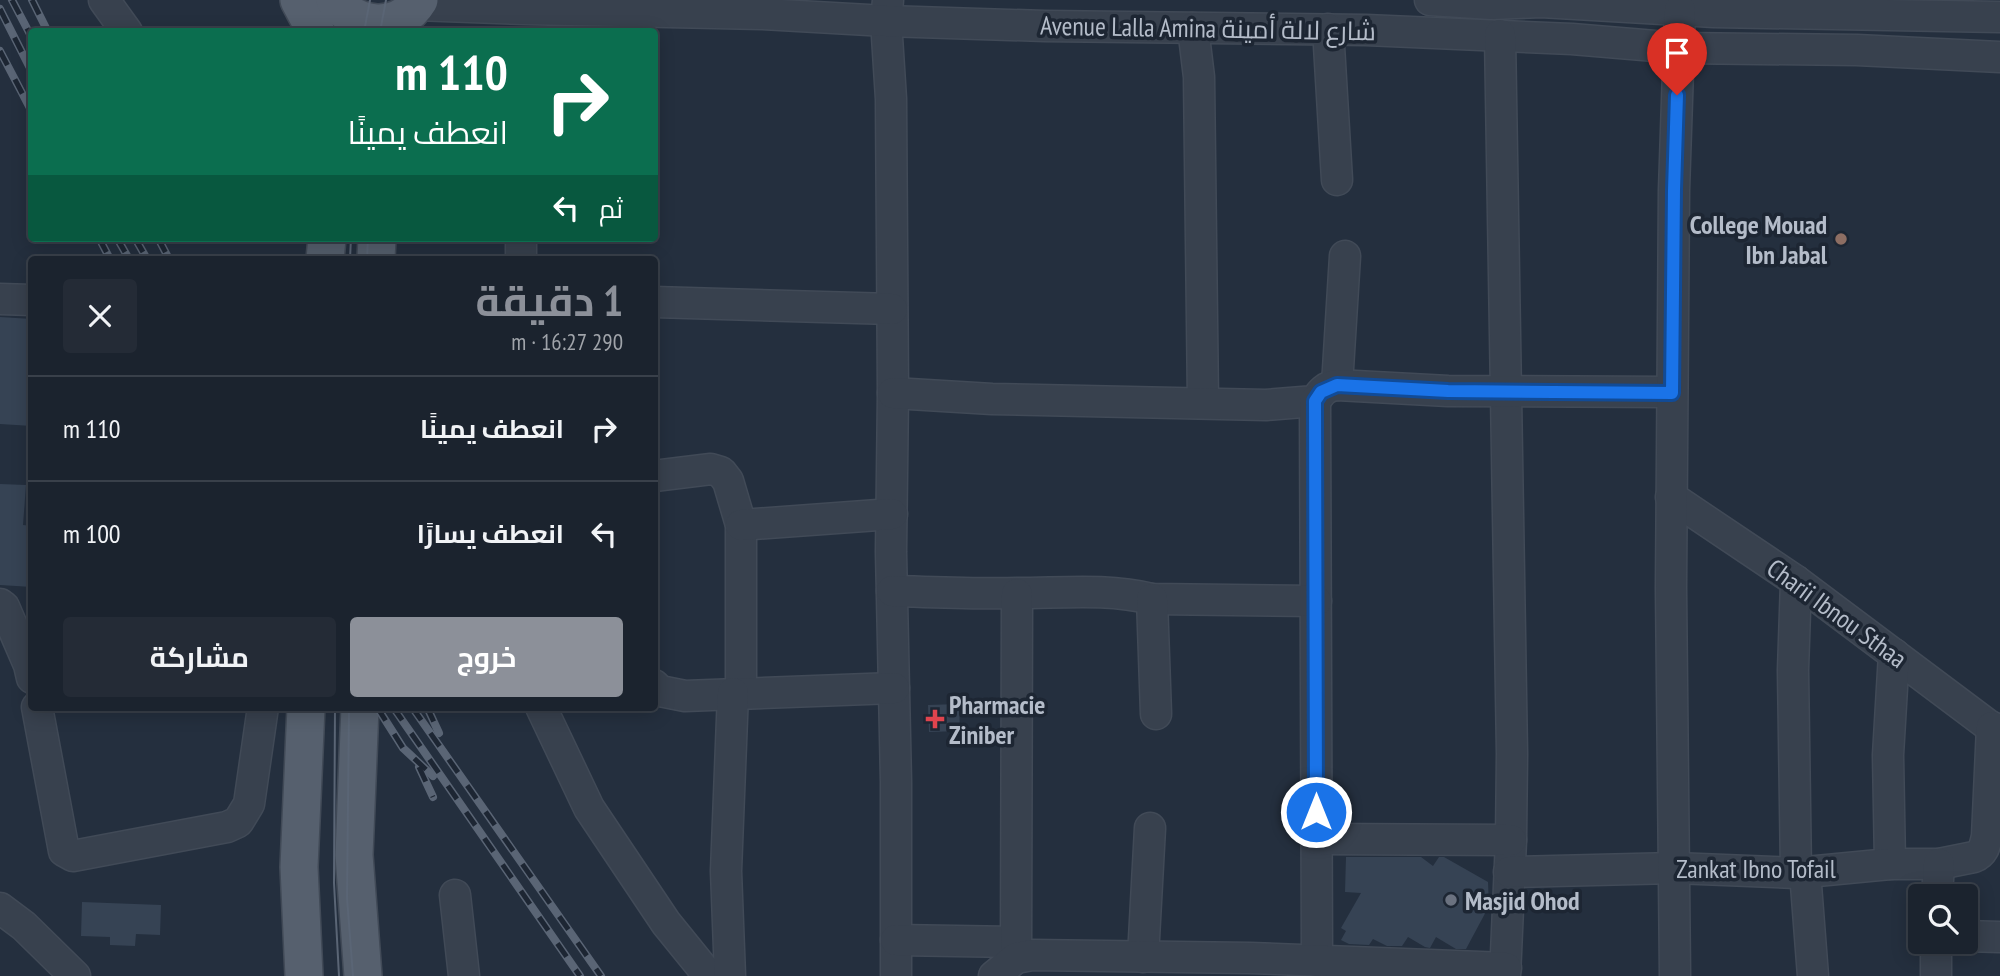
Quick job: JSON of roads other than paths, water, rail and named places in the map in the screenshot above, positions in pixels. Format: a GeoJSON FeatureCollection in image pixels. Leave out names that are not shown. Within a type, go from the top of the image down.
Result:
{"type":"FeatureCollection","features":[{"type":"Feature","properties":{"kind":"main road"},"geometry":{"type":"LineString","coordinates":[[299,0],[332,18],[351,17],[365,22],[381,23],[406,14]]}},
{"type":"Feature","properties":{"kind":"main road"},"geometry":{"type":"LineString","coordinates":[[304,976],[299,867],[306,711]]}},
{"type":"Feature","properties":{"kind":"main road"},"geometry":{"type":"LineString","coordinates":[[360,719],[354,855],[363,976]]}},
{"type":"Feature","properties":{"kind":"street"},"geometry":{"type":"LineString","coordinates":[[104,0],[124,28]]}},
{"type":"Feature","properties":{"kind":"street"},"geometry":{"type":"LineString","coordinates":[[1430,0],[1492,4],[1541,1],[1680,10],[1714,6],[2000,17]]}},
{"type":"Feature","properties":{"kind":"street"},"geometry":{"type":"LineString","coordinates":[[1714,6],[1714,48]]}},
{"type":"Feature","properties":{"kind":"street"},"geometry":{"type":"LineString","coordinates":[[887,10],[891,99],[896,976]]}},
{"type":"Feature","properties":{"kind":"street","name":"Avenue Lalla Amina شارع لالة أمينة"},"geometry":{"type":"LineString","coordinates":[[406,14],[524,20],[887,10],[1193,28],[1500,35],[1679,48],[1857,50],[2000,57]]}},
{"type":"Feature","properties":{"kind":"street"},"geometry":{"type":"LineString","coordinates":[[1675,976],[1671,497],[1674,190],[1680,10]]}},
{"type":"Feature","properties":{"kind":"street"},"geometry":{"type":"LineString","coordinates":[[1193,28],[1199,77],[1203,402]]}},
{"type":"Feature","properties":{"kind":"street"},"geometry":{"type":"LineString","coordinates":[[1328,29],[1337,180]]}},
{"type":"Feature","properties":{"kind":"street"},"geometry":{"type":"LineString","coordinates":[[896,940],[1023,962],[1162,964],[1250,958],[1326,966],[1505,972],[1511,840],[1509,505],[1500,35]]}},
{"type":"Feature","properties":{"kind":"street"},"geometry":{"type":"LineString","coordinates":[[1326,966],[1316,839],[1316,601],[1326,393],[1345,257]]}},
{"type":"Feature","properties":{"kind":"street"},"geometry":{"type":"LineString","coordinates":[[0,299],[28,300]]}},
{"type":"Feature","properties":{"kind":"street"},"geometry":{"type":"LineString","coordinates":[[658,302],[892,309]]}},
{"type":"Feature","properties":{"kind":"street"},"geometry":{"type":"LineString","coordinates":[[893,393],[992,399],[1266,405],[1326,393],[1505,390],[1672,393]]}},
{"type":"Feature","properties":{"kind":"street"},"geometry":{"type":"LineString","coordinates":[[658,476],[710,469],[721,472],[728,481],[741,525],[737,693],[726,871],[730,976]]}},
{"type":"Feature","properties":{"kind":"street","name":"Charii Ibnou Sthaa"},"geometry":{"type":"LineString","coordinates":[[1671,497],[1796,581],[1996,730]]}},
{"type":"Feature","properties":{"kind":"street"},"geometry":{"type":"LineString","coordinates":[[741,525],[892,513]]}},
{"type":"Feature","properties":{"kind":"street"},"geometry":{"type":"LineString","coordinates":[[1796,581],[1793,670],[1801,872],[1813,976]]}},
{"type":"Feature","properties":{"kind":"street"},"geometry":{"type":"LineString","coordinates":[[892,591],[1091,592],[1128,594],[1152,599],[1316,601]]}},
{"type":"Feature","properties":{"kind":"street"},"geometry":{"type":"LineString","coordinates":[[1017,593],[1023,962]]}},
{"type":"Feature","properties":{"kind":"street"},"geometry":{"type":"LineString","coordinates":[[1152,599],[1156,714]]}},
{"type":"Feature","properties":{"kind":"street"},"geometry":{"type":"LineString","coordinates":[[0,604],[4,607],[28,663]]}},
{"type":"Feature","properties":{"kind":"street"},"geometry":{"type":"LineString","coordinates":[[1890,864],[1888,755],[1894,654]]}},
{"type":"Feature","properties":{"kind":"street"},"geometry":{"type":"LineString","coordinates":[[658,689],[671,695],[894,688]]}},
{"type":"Feature","properties":{"kind":"street"},"geometry":{"type":"LineString","coordinates":[[38,711],[64,851],[73,856],[227,827],[238,822],[249,804],[262,711]]}},
{"type":"Feature","properties":{"kind":"street"},"geometry":{"type":"LineString","coordinates":[[543,711],[589,808],[666,923],[709,976]]}},
{"type":"Feature","properties":{"kind":"street","name":"Zankat Ibno Tofail"},"geometry":{"type":"LineString","coordinates":[[1509,872],[1675,868],[1801,872],[1890,864],[1939,864],[1980,855],[1987,836],[1996,730]]}},
{"type":"Feature","properties":{"kind":"street"},"geometry":{"type":"LineString","coordinates":[[1150,828],[1162,964]]}},
{"type":"Feature","properties":{"kind":"street"},"geometry":{"type":"LineString","coordinates":[[1316,839],[1511,840]]}},
{"type":"Feature","properties":{"kind":"street"},"geometry":{"type":"LineString","coordinates":[[1938,884],[1939,864]]}},
{"type":"Feature","properties":{"kind":"street"},"geometry":{"type":"LineString","coordinates":[[455,895],[464,976]]}},
{"type":"Feature","properties":{"kind":"street"},"geometry":{"type":"LineString","coordinates":[[0,908],[24,926],[75,976]]}},
{"type":"Feature","properties":{"kind":"street"},"geometry":{"type":"LineString","coordinates":[[1978,936],[2000,937]]}},
{"type":"Feature","properties":{"kind":"street"},"geometry":{"type":"LineString","coordinates":[[1936,954],[1937,976]]}},
{"type":"Feature","properties":{"kind":"tram line"},"geometry":{"type":"LineString","coordinates":[[365,28],[370,0]]}},
{"type":"Feature","properties":{"kind":"tram line"},"geometry":{"type":"LineString","coordinates":[[381,28],[386,0]]}},
{"type":"Feature","properties":{"kind":"tram line"},"geometry":{"type":"LineString","coordinates":[[350,256],[351,242]]}},
{"type":"Feature","properties":{"kind":"tram line"},"geometry":{"type":"LineString","coordinates":[[367,256],[368,242]]}},
{"type":"Feature","properties":{"kind":"tram line"},"geometry":{"type":"LineString","coordinates":[[335,711],[334,883],[339,976]]}},
{"type":"Feature","properties":{"kind":"tram line"},"geometry":{"type":"LineString","coordinates":[[349,711],[347,898],[353,976]]}},
{"type":"Feature","properties":{"kind":"railway"},"geometry":{"type":"LineString","coordinates":[[12,0],[28,30]]}},
{"type":"Feature","properties":{"kind":"railway"},"geometry":{"type":"LineString","coordinates":[[32,0],[46,28]]}},
{"type":"Feature","properties":{"kind":"railway"},"geometry":{"type":"LineString","coordinates":[[0,9],[28,64]]}},
{"type":"Feature","properties":{"kind":"railway"},"geometry":{"type":"LineString","coordinates":[[0,51],[28,104]]}},
{"type":"Feature","properties":{"kind":"railway"},"geometry":{"type":"LineString","coordinates":[[101,242],[108,256]]}},
{"type":"Feature","properties":{"kind":"railway"},"geometry":{"type":"LineString","coordinates":[[119,242],[127,256]]}},
{"type":"Feature","properties":{"kind":"railway"},"geometry":{"type":"LineString","coordinates":[[137,242],[145,256]]}},
{"type":"Feature","properties":{"kind":"railway"},"geometry":{"type":"LineString","coordinates":[[160,242],[167,256]]}},
{"type":"Feature","properties":{"kind":"railway"},"geometry":{"type":"LineString","coordinates":[[380,711],[403,748],[433,776]]}},
{"type":"Feature","properties":{"kind":"railway"},"geometry":{"type":"LineString","coordinates":[[396,711],[580,976]]}},
{"type":"Feature","properties":{"kind":"railway"},"geometry":{"type":"LineString","coordinates":[[415,711],[601,976]]}},
{"type":"Feature","properties":{"kind":"railway"},"geometry":{"type":"LineString","coordinates":[[429,711],[439,733]]}},
{"type":"Feature","properties":{"kind":"railway"},"geometry":{"type":"LineString","coordinates":[[419,767],[433,797]]}},
{"type":"Feature","properties":{"kind":"place","name":"College Mouad Ibn Jabal"},"geometry":{"type":"Point","coordinates":[1841,239]}},
{"type":"Feature","properties":{"kind":"place","name":"Pharmacie Ziniber"},"geometry":{"type":"Point","coordinates":[935,719]}},
{"type":"Feature","properties":{"kind":"place","name":"Masjid Ohod"},"geometry":{"type":"Point","coordinates":[1451,900]}}]}
